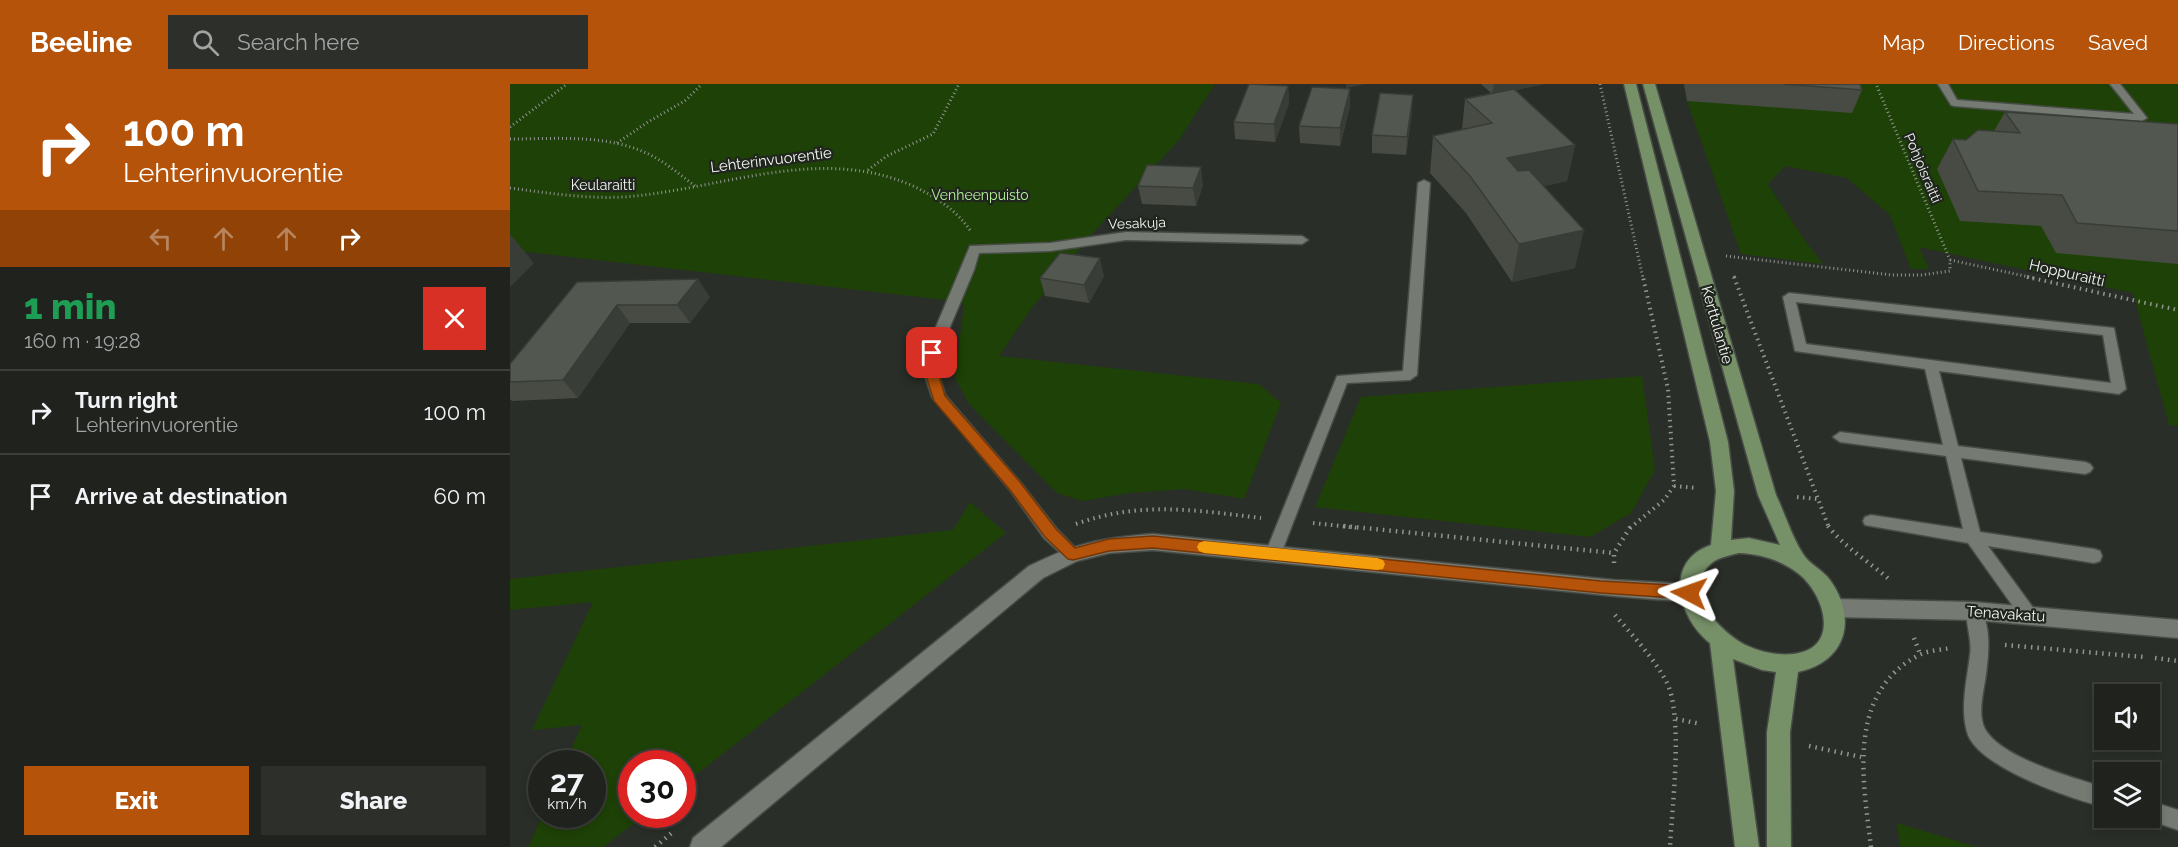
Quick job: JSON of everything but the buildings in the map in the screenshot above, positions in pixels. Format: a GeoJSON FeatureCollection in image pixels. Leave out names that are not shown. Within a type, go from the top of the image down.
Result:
{"type":"FeatureCollection","features":[{"type":"Feature","properties":{"kind":"street","name":"Kerttulantie"},"geometry":{"type":"LineString","coordinates":[[1630,84],[1719,442],[1725,491],[1721,547]]}},
{"type":"Feature","properties":{"kind":"street","name":"Kerttulantie"},"geometry":{"type":"LineString","coordinates":[[1648,84],[1767,495],[1797,562]]}},
{"type":"Feature","properties":{"kind":"street"},"geometry":{"type":"LineString","coordinates":[[702,847],[1036,572],[1073,554],[1109,545],[1153,542],[1614,588],[1689,593]]}},
{"type":"Feature","properties":{"kind":"street"},"geometry":{"type":"LineString","coordinates":[[1739,544],[1758,546],[1778,552],[1797,562],[1820,583],[1834,608],[1836,623],[1833,637],[1826,649],[1813,658],[1780,665],[1739,654],[1720,642],[1704,626],[1694,610],[1689,593],[1690,577],[1696,564],[1706,554],[1721,547],[1739,544]]}},
{"type":"Feature","properties":{"kind":"street","name":"Tenavakatu"},"geometry":{"type":"LineString","coordinates":[[1834,608],[1974,610],[2178,629]]}},
{"type":"Feature","properties":{"kind":"street"},"geometry":{"type":"LineString","coordinates":[[1720,642],[1747,847]]}},
{"type":"Feature","properties":{"kind":"street"},"geometry":{"type":"LineString","coordinates":[[1779,847],[1777,739],[1782,691],[1789,664]]}},
{"type":"Feature","properties":{"kind":"lane"},"geometry":{"type":"LineString","coordinates":[[1943,84],[1954,103],[2142,118],[2115,84]]}},
{"type":"Feature","properties":{"kind":"lane"},"geometry":{"type":"LineString","coordinates":[[1273,554],[1341,379],[1410,375],[1424,183]]}},
{"type":"Feature","properties":{"kind":"lane","name":"Vesakuja"},"geometry":{"type":"LineString","coordinates":[[974,249],[1050,247],[1126,236],[1302,240]]}},
{"type":"Feature","properties":{"kind":"lane"},"geometry":{"type":"LineString","coordinates":[[974,249],[968,270],[932,353],[932,376],[939,397],[1015,486],[1050,533],[1073,554]]}},
{"type":"Feature","properties":{"kind":"lane"},"geometry":{"type":"LineString","coordinates":[[1789,297],[2109,331],[2120,389],[1931,365],[1800,348],[1789,297]]}},
{"type":"Feature","properties":{"kind":"lane"},"geometry":{"type":"LineString","coordinates":[[1931,365],[1973,537],[2028,614]]}},
{"type":"Feature","properties":{"kind":"lane"},"geometry":{"type":"LineString","coordinates":[[1840,437],[2085,468]]}},
{"type":"Feature","properties":{"kind":"lane"},"geometry":{"type":"LineString","coordinates":[[1871,521],[2094,556]]}},
{"type":"Feature","properties":{"kind":"lane"},"geometry":{"type":"LineString","coordinates":[[1974,610],[1982,643],[1972,708],[1976,733],[1996,754],[2052,781],[2094,794]]}},
{"type":"Feature","properties":{"kind":"lane"},"geometry":{"type":"LineString","coordinates":[[2160,814],[2178,820]]}},
{"type":"Feature","properties":{"kind":"path"},"geometry":{"type":"LineString","coordinates":[[510,127],[567,84]]}},
{"type":"Feature","properties":{"kind":"path"},"geometry":{"type":"LineString","coordinates":[[617,143],[650,120],[676,107],[696,93],[702,84]]}},
{"type":"Feature","properties":{"kind":"path"},"geometry":{"type":"LineString","coordinates":[[867,170],[887,156],[933,134],[959,84]]}},
{"type":"Feature","properties":{"kind":"path"},"geometry":{"type":"LineString","coordinates":[[1600,84],[1668,388],[1674,486],[1664,500],[1630,527],[1614,553],[1614,614],[1644,649],[1667,683],[1676,719],[1670,847]]}},
{"type":"Feature","properties":{"kind":"path","name":"Pohjoisraitti"},"geometry":{"type":"LineString","coordinates":[[1876,84],[1950,260]]}},
{"type":"Feature","properties":{"kind":"path","name":"Lehterinvuorentie"},"geometry":{"type":"LineString","coordinates":[[510,139],[564,139],[617,143],[651,156],[695,187],[798,170],[846,167],[867,170],[914,185],[959,213],[970,230],[974,249]]}},
{"type":"Feature","properties":{"kind":"path","name":"Keularaitti"},"geometry":{"type":"LineString","coordinates":[[510,188],[605,198],[640,196],[695,187]]}},
{"type":"Feature","properties":{"kind":"path"},"geometry":{"type":"LineString","coordinates":[[1890,578],[1840,542],[1827,525],[1726,256],[1827,269],[1914,276],[1932,276],[1950,271],[1950,260]]}},
{"type":"Feature","properties":{"kind":"path","name":"Hoppuraitti"},"geometry":{"type":"LineString","coordinates":[[1950,260],[2178,310]]}},
{"type":"Feature","properties":{"kind":"path"},"geometry":{"type":"LineString","coordinates":[[1050,533],[1102,515],[1136,509],[1186,510],[1614,553]]}},
{"type":"Feature","properties":{"kind":"path"},"geometry":{"type":"LineString","coordinates":[[1871,847],[1861,757],[1872,704],[1884,684],[1920,654],[1982,643],[2178,661]]}},
{"type":"Feature","properties":{"kind":"green space","name":"Venheenpuisto"},"geometry":{"type":"Polygon","coordinates":[[[510,84],[1215,84],[1179,140],[1092,234],[1031,309],[999,356],[1259,384],[1281,403],[1244,499],[1185,489],[1130,493],[1083,501],[1057,493],[969,404],[955,378],[964,304],[510,250],[510,84]]]}},
{"type":"Feature","properties":{"kind":"green space"},"geometry":{"type":"Polygon","coordinates":[[[1684,84],[2178,84],[2178,426],[2169,425],[2133,293],[1919,247],[1929,269],[1911,269],[1890,215],[1847,178],[1785,166],[1768,184],[1823,264],[1741,254],[1687,101],[1684,84]]]}},
{"type":"Feature","properties":{"kind":"green space"},"geometry":{"type":"Polygon","coordinates":[[[1642,376],[1655,470],[1631,513],[1590,537],[1315,507],[1361,397],[1642,376]]]}},
{"type":"Feature","properties":{"kind":"green space"},"geometry":{"type":"Polygon","coordinates":[[[970,502],[1006,533],[696,775],[696,750],[618,750],[618,828],[628,828],[603,847],[528,847],[537,828],[606,828],[606,750],[571,750],[582,725],[532,730],[593,602],[510,610],[510,579],[953,530],[970,502]]]}},
{"type":"Feature","properties":{"kind":"green space"},"geometry":{"type":"Polygon","coordinates":[[[1897,823],[1977,847],[1900,847],[1897,823]]]}},
{"type":"Feature","properties":{"kind":"slow traffic"},"geometry":{"type":"LineString","coordinates":[[1204,547],[1377,564]]}},
{"type":"Feature","properties":{"kind":"route"},"geometry":{"type":"LineString","coordinates":[[932,353],[932,376],[939,397],[1034,509],[1050,533],[1073,554],[1109,545],[1153,542],[1601,587],[1689,593]]}}]}
